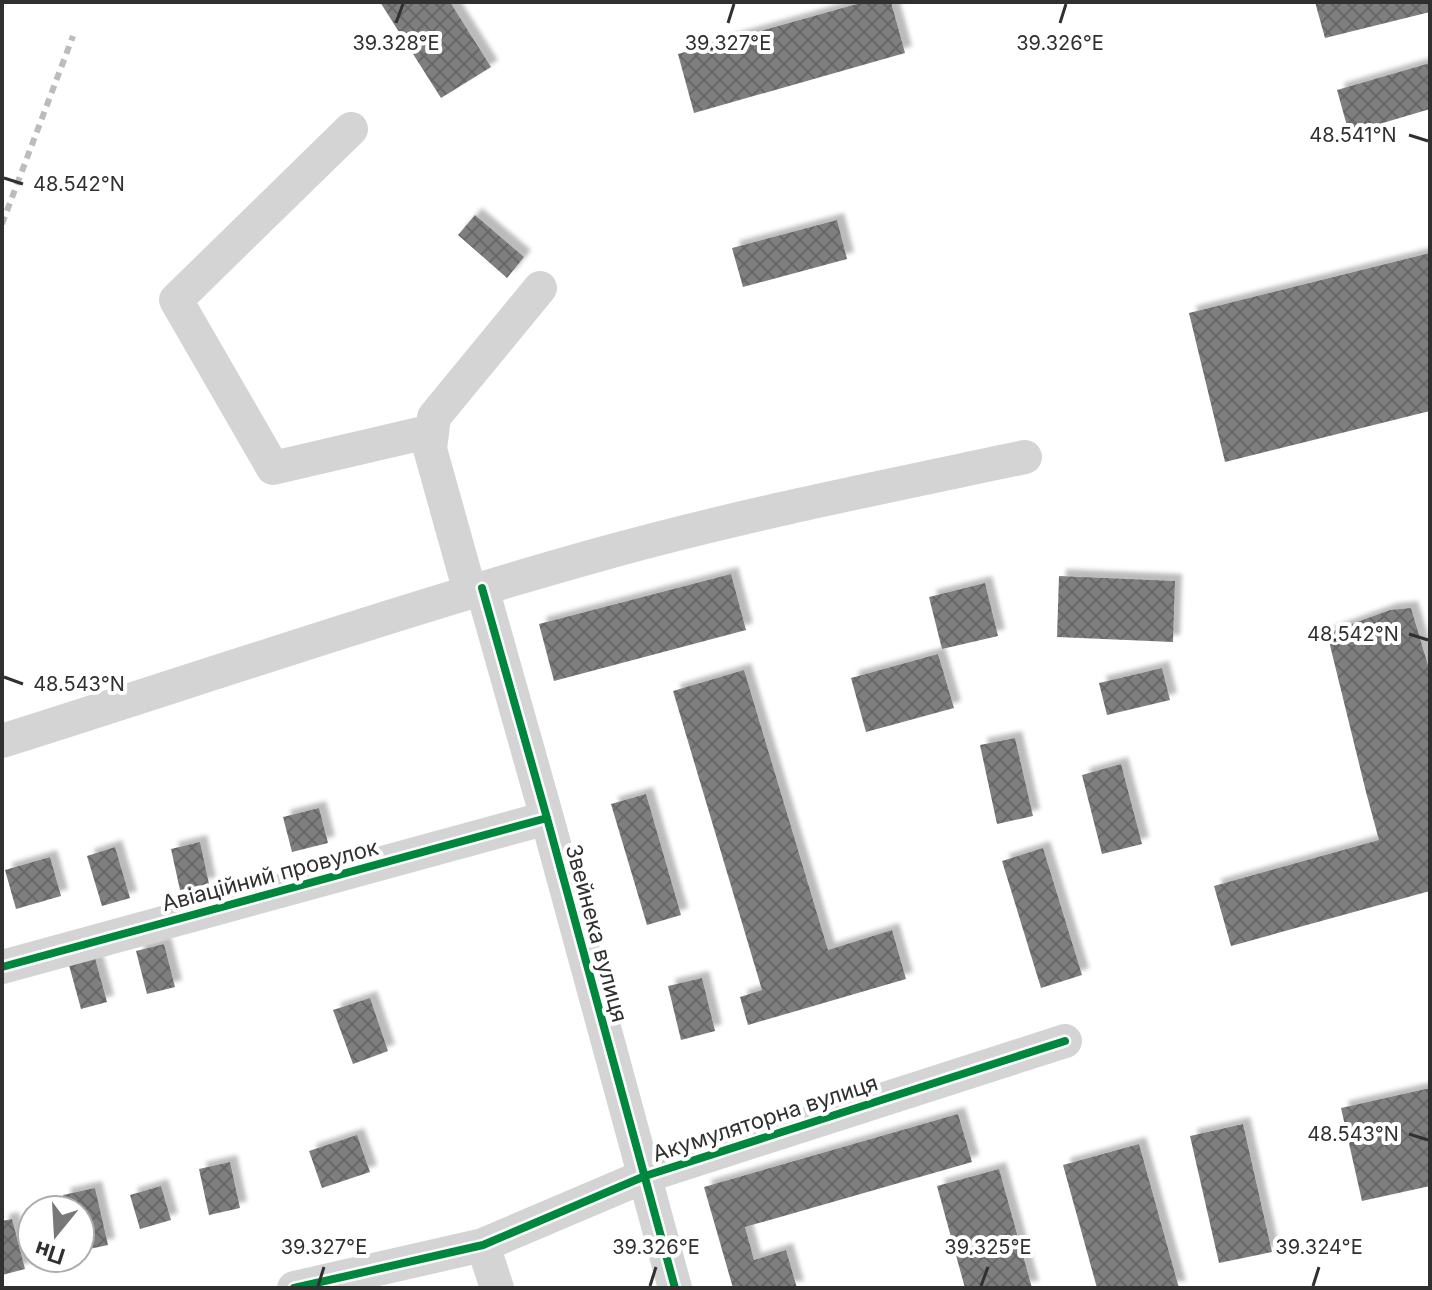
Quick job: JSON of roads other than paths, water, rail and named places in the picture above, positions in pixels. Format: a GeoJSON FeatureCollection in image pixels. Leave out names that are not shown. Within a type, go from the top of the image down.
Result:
{"type":"FeatureCollection","features":[{"type":"Feature","properties":{"kind":"street"},"geometry":{"type":"LineString","coordinates":[[351,129],[176,300],[273,468],[432,431],[434,417],[540,288]]}},
{"type":"Feature","properties":{"kind":"street","name":"Звейнека вулиця"},"geometry":{"type":"LineString","coordinates":[[432,431],[430,449],[547,818],[675,1288]]}},
{"type":"Feature","properties":{"kind":"street"},"geometry":{"type":"LineString","coordinates":[[2,741],[476,590],[602,554],[743,516],[1025,457]]}},
{"type":"Feature","properties":{"kind":"street","name":"Авіаційний провулок"},"geometry":{"type":"LineString","coordinates":[[2,967],[547,818]]}},
{"type":"Feature","properties":{"kind":"street","name":"Акумуляторна вулиця"},"geometry":{"type":"LineString","coordinates":[[294,1288],[483,1245],[645,1176],[1065,1041]]}},
{"type":"Feature","properties":{"kind":"street"},"geometry":{"type":"LineString","coordinates":[[483,1245],[497,1288]]}},
{"type":"Feature","properties":{"kind":"railway"},"geometry":{"type":"LineString","coordinates":[[2,224],[73,36]]}}]}
